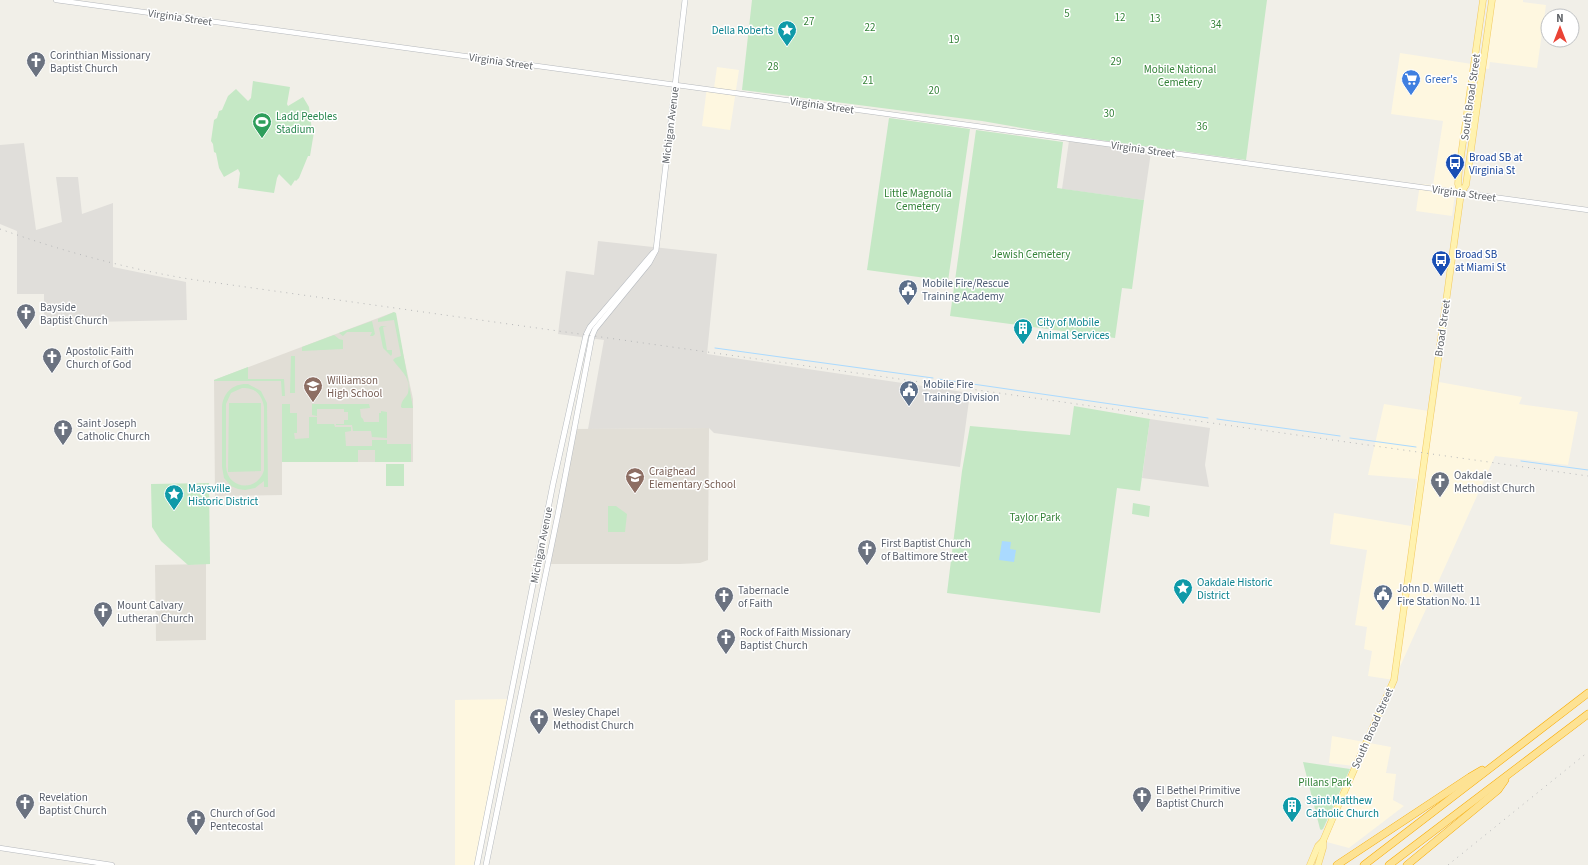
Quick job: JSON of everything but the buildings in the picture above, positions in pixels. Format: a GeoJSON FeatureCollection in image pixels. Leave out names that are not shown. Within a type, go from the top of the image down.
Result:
{"type":"FeatureCollection","features":[{"type":"Feature","properties":{"kind":"highway"},"geometry":{"type":"LineString","coordinates":[[1364,865],[1502,760],[1588,692]]}},
{"type":"Feature","properties":{"kind":"highway"},"geometry":{"type":"LineString","coordinates":[[1389,865],[1588,714]]}},
{"type":"Feature","properties":{"kind":"highway"},"geometry":{"type":"LineString","coordinates":[[1337,865],[1470,777],[1502,760]]}},
{"type":"Feature","properties":{"kind":"highway"},"geometry":{"type":"LineString","coordinates":[[1407,865],[1433,842],[1498,790],[1510,773]]}},
{"type":"Feature","properties":{"kind":"main road","name":"Michigan Avenue"},"geometry":{"type":"LineString","coordinates":[[486,865],[558,514],[592,336],[595,329],[649,263],[656,250],[685,0]]}},
{"type":"Feature","properties":{"kind":"main road","name":"South Broad Street"},"geometry":{"type":"LineString","coordinates":[[1460,193],[1458,184],[1459,170],[1483,0]]}},
{"type":"Feature","properties":{"kind":"main road","name":"Broad Street"},"geometry":{"type":"LineString","coordinates":[[1397,657],[1460,193],[1466,185],[1492,0]]}},
{"type":"Feature","properties":{"kind":"main road","name":"Michigan Avenue"},"geometry":{"type":"LineString","coordinates":[[477,865],[553,484],[586,335],[595,321],[656,250]]}},
{"type":"Feature","properties":{"kind":"main road","name":"South Broad Street"},"geometry":{"type":"LineString","coordinates":[[1310,865],[1316,849],[1323,841],[1394,680],[1397,657]]}},
{"type":"Feature","properties":{"kind":"main road","name":"South Broad Street"},"geometry":{"type":"LineString","coordinates":[[1318,865],[1324,848],[1323,841]]}},
{"type":"Feature","properties":{"kind":"main road"},"geometry":{"type":"LineString","coordinates":[[480,846],[489,849]]}},
{"type":"Feature","properties":{"kind":"street","name":"Virginia Street"},"geometry":{"type":"LineString","coordinates":[[56,0],[1588,210]]}},
{"type":"Feature","properties":{"kind":"street"},"geometry":{"type":"LineString","coordinates":[[0,848],[112,865]]}},
{"type":"Feature","properties":{"kind":"shaded area"},"geometry":{"type":"Polygon","coordinates":[[[1494,0],[1523,0],[1523,2],[1546,5],[1546,8],[1540,8],[1540,47],[1537,68],[1490,62],[1489,69],[1472,67],[1452,216],[1416,211],[1420,184],[1433,185],[1443,121],[1391,114],[1400,53],[1485,66],[1494,0]]]}},
{"type":"Feature","properties":{"kind":"shaded area"},"geometry":{"type":"Polygon","coordinates":[[[717,67],[739,70],[730,130],[702,126],[707,87],[714,88],[717,67]]]}},
{"type":"Feature","properties":{"kind":"shaded area"},"geometry":{"type":"Polygon","coordinates":[[[1069,141],[1151,152],[1144,200],[1062,189],[1069,141]]]}},
{"type":"Feature","properties":{"kind":"shaded area"},"geometry":{"type":"Polygon","coordinates":[[[24,143],[36,230],[62,222],[56,177],[78,177],[82,214],[113,203],[113,267],[186,282],[187,320],[44,323],[44,294],[17,294],[17,231],[0,224],[0,145],[24,143]]]}},
{"type":"Feature","properties":{"kind":"shaded area"},"geometry":{"type":"Polygon","coordinates":[[[598,241],[717,254],[707,354],[970,393],[960,467],[714,433],[709,428],[588,429],[604,340],[558,334],[566,271],[594,275],[598,241]]]}},
{"type":"Feature","properties":{"kind":"shaded area","name":"Williamson High School"},"geometry":{"type":"Polygon","coordinates":[[[394,312],[413,399],[413,462],[282,462],[282,495],[215,496],[214,380],[394,312]]]}},
{"type":"Feature","properties":{"kind":"shaded area"},"geometry":{"type":"Polygon","coordinates":[[[1439,382],[1522,397],[1519,404],[1578,412],[1568,465],[1495,456],[1394,680],[1368,676],[1372,651],[1364,649],[1367,627],[1355,625],[1367,550],[1330,544],[1334,513],[1411,526],[1417,479],[1368,475],[1384,404],[1435,412],[1439,382]]]}},
{"type":"Feature","properties":{"kind":"shaded area"},"geometry":{"type":"Polygon","coordinates":[[[1150,419],[1210,428],[1205,465],[1209,487],[1142,478],[1150,419]]]}},
{"type":"Feature","properties":{"kind":"shaded area","name":"Craighead Elementary School"},"geometry":{"type":"Polygon","coordinates":[[[709,428],[708,560],[700,563],[680,564],[547,564],[574,429],[709,428]]]}},
{"type":"Feature","properties":{"kind":"shaded area"},"geometry":{"type":"Polygon","coordinates":[[[206,564],[206,640],[156,641],[155,565],[206,564]]]}},
{"type":"Feature","properties":{"kind":"shaded area"},"geometry":{"type":"Polygon","coordinates":[[[510,699],[477,865],[455,865],[455,700],[510,699]]]}},
{"type":"Feature","properties":{"kind":"shaded area"},"geometry":{"type":"Polygon","coordinates":[[[1332,736],[1391,747],[1386,773],[1396,774],[1393,800],[1404,806],[1349,848],[1323,841],[1354,766],[1329,763],[1332,736]]]}},
{"type":"Feature","properties":{"kind":"green space","name":"Mobile National Cemetery"},"geometry":{"type":"Polygon","coordinates":[[[752,0],[1267,0],[1246,160],[1063,135],[982,121],[742,90],[752,0]]]}},
{"type":"Feature","properties":{"kind":"green space","name":"Ladd Peebles Stadium"},"geometry":{"type":"Polygon","coordinates":[[[253,81],[290,87],[287,104],[288,106],[303,97],[309,107],[312,131],[314,132],[310,156],[308,156],[299,178],[296,181],[295,180],[291,186],[279,174],[274,193],[238,188],[240,173],[238,169],[224,177],[219,168],[216,153],[214,152],[211,141],[214,120],[217,118],[219,111],[222,110],[228,96],[236,89],[248,101],[251,98],[253,81]]]}},
{"type":"Feature","properties":{"kind":"green space","name":"Little Magnolia Cemetery"},"geometry":{"type":"Polygon","coordinates":[[[889,118],[970,129],[948,281],[867,270],[889,118]]]}},
{"type":"Feature","properties":{"kind":"green space","name":"Jewish Cemetery"},"geometry":{"type":"Polygon","coordinates":[[[976,130],[1063,142],[1057,188],[1144,200],[1132,289],[1122,288],[1115,338],[950,316],[976,130]]]}},
{"type":"Feature","properties":{"kind":"green space"},"geometry":{"type":"Polygon","coordinates":[[[394,312],[396,313],[413,408],[401,407],[409,388],[405,375],[393,360],[401,356],[394,320],[378,322],[378,319],[394,312]]]}},
{"type":"Feature","properties":{"kind":"green space"},"geometry":{"type":"Polygon","coordinates":[[[372,321],[375,334],[373,336],[370,336],[372,332],[347,332],[343,336],[339,333],[372,321]]]}},
{"type":"Feature","properties":{"kind":"green space"},"geometry":{"type":"Polygon","coordinates":[[[381,326],[387,326],[383,327],[387,350],[392,350],[391,356],[383,348],[379,328],[381,326]]]}},
{"type":"Feature","properties":{"kind":"green space"},"geometry":{"type":"Polygon","coordinates":[[[334,335],[343,340],[343,349],[302,351],[302,347],[334,335]]]}},
{"type":"Feature","properties":{"kind":"green space"},"geometry":{"type":"Polygon","coordinates":[[[291,356],[295,356],[295,393],[290,393],[291,356]]]}},
{"type":"Feature","properties":{"kind":"green space"},"geometry":{"type":"Polygon","coordinates":[[[248,367],[248,379],[284,379],[285,396],[282,396],[281,381],[214,381],[248,367]]]}},
{"type":"Feature","properties":{"kind":"green space"},"geometry":{"type":"Polygon","coordinates":[[[243,384],[248,384],[261,391],[267,403],[268,487],[264,487],[264,481],[255,488],[245,490],[231,486],[224,478],[222,467],[223,402],[230,390],[243,384]],[[242,388],[231,393],[226,404],[226,467],[228,475],[237,484],[250,485],[261,477],[264,470],[264,407],[263,402],[257,392],[242,388]]]}},
{"type":"Feature","properties":{"kind":"green space"},"geometry":{"type":"Polygon","coordinates":[[[229,403],[261,403],[261,471],[228,472],[229,403]]]}},
{"type":"Feature","properties":{"kind":"green space"},"geometry":{"type":"Polygon","coordinates":[[[282,404],[290,404],[290,413],[297,413],[297,433],[294,433],[295,439],[309,438],[309,417],[317,417],[317,424],[334,424],[335,427],[351,427],[351,431],[345,432],[346,446],[372,446],[372,440],[387,440],[387,444],[411,444],[411,462],[375,462],[375,450],[358,450],[358,462],[282,462],[282,404]]]}},
{"type":"Feature","properties":{"kind":"green space"},"geometry":{"type":"Polygon","coordinates":[[[312,404],[369,404],[370,408],[360,409],[361,417],[364,422],[379,422],[379,413],[381,413],[381,411],[387,412],[387,438],[372,437],[371,431],[353,431],[352,425],[336,425],[344,424],[344,420],[348,420],[348,412],[344,412],[344,409],[317,409],[317,416],[312,415],[312,404]]]}},
{"type":"Feature","properties":{"kind":"green space","name":"Taylor Park"},"geometry":{"type":"Polygon","coordinates":[[[1074,406],[1150,419],[1140,491],[1117,488],[1100,613],[947,593],[962,471],[970,426],[1070,435],[1074,406]]]}},
{"type":"Feature","properties":{"kind":"green space"},"geometry":{"type":"Polygon","coordinates":[[[386,464],[404,464],[404,486],[386,486],[386,464]]]}},
{"type":"Feature","properties":{"kind":"green space"},"geometry":{"type":"Polygon","coordinates":[[[209,483],[210,564],[188,565],[161,541],[152,527],[151,484],[209,483]]]}},
{"type":"Feature","properties":{"kind":"green space"},"geometry":{"type":"Polygon","coordinates":[[[1133,503],[1150,506],[1149,517],[1132,514],[1133,503]]]}},
{"type":"Feature","properties":{"kind":"green space"},"geometry":{"type":"Polygon","coordinates":[[[608,506],[616,506],[627,514],[625,532],[608,532],[608,506]]]}},
{"type":"Feature","properties":{"kind":"green space","name":"Pillans Park"},"geometry":{"type":"Polygon","coordinates":[[[1303,762],[1350,769],[1323,829],[1321,830],[1320,829],[1303,762]]]}},
{"type":"Feature","properties":{"kind":"water"},"geometry":{"type":"Polygon","coordinates":[[[1002,541],[1011,542],[1010,549],[1016,550],[1014,562],[999,560],[1002,541]]]}},
{"type":"Feature","properties":{"kind":"waterway"},"geometry":{"type":"LineString","coordinates":[[715,348],[933,378]]}},
{"type":"Feature","properties":{"kind":"waterway"},"geometry":{"type":"LineString","coordinates":[[938,379],[1208,418]]}},
{"type":"Feature","properties":{"kind":"waterway"},"geometry":{"type":"LineString","coordinates":[[1217,419],[1340,436]]}},
{"type":"Feature","properties":{"kind":"waterway"},"geometry":{"type":"LineString","coordinates":[[1350,438],[1416,447]]}},
{"type":"Feature","properties":{"kind":"waterway"},"geometry":{"type":"LineString","coordinates":[[1521,461],[1588,470]]}},
{"type":"Feature","properties":{"kind":"railway"},"geometry":{"type":"LineString","coordinates":[[0,229],[47,245],[93,258],[141,270],[189,279],[1588,476]]}},
{"type":"Feature","properties":{"kind":"railway"},"geometry":{"type":"LineString","coordinates":[[1448,865],[1588,752]]}},
{"type":"Feature","properties":{"kind":"place","name":"Della Roberts"},"geometry":{"type":"Point","coordinates":[787,47]}},
{"type":"Feature","properties":{"kind":"place","name":"Corinthian Missionary Baptist Church"},"geometry":{"type":"Point","coordinates":[36,78]}},
{"type":"Feature","properties":{"kind":"place","name":"Greer's"},"geometry":{"type":"Point","coordinates":[1411,96]}},
{"type":"Feature","properties":{"kind":"place","name":"Ladd Peebles Stadium"},"geometry":{"type":"Point","coordinates":[262,139]}},
{"type":"Feature","properties":{"kind":"place","name":"Broad SB at Virginia St"},"geometry":{"type":"Point","coordinates":[1455,180]}},
{"type":"Feature","properties":{"kind":"place","name":"Broad SB at Miami St"},"geometry":{"type":"Point","coordinates":[1441,277]}},
{"type":"Feature","properties":{"kind":"place","name":"Mobile Fire/Rescue Training Academy"},"geometry":{"type":"Point","coordinates":[908,306]}},
{"type":"Feature","properties":{"kind":"place","name":"Bayside Baptist Church"},"geometry":{"type":"Point","coordinates":[26,330]}},
{"type":"Feature","properties":{"kind":"place","name":"City of Mobile Animal Services"},"geometry":{"type":"Point","coordinates":[1023,345]}},
{"type":"Feature","properties":{"kind":"place","name":"Apostolic Faith Church of God"},"geometry":{"type":"Point","coordinates":[52,374]}},
{"type":"Feature","properties":{"kind":"place","name":"Williamson High School"},"geometry":{"type":"Point","coordinates":[313,403]}},
{"type":"Feature","properties":{"kind":"place","name":"Mobile Fire Training Division"},"geometry":{"type":"Point","coordinates":[909,407]}},
{"type":"Feature","properties":{"kind":"place","name":"Saint Joseph Catholic Church"},"geometry":{"type":"Point","coordinates":[63,446]}},
{"type":"Feature","properties":{"kind":"place","name":"Craighead Elementary School"},"geometry":{"type":"Point","coordinates":[635,494]}},
{"type":"Feature","properties":{"kind":"place","name":"Oakdale Methodist Church"},"geometry":{"type":"Point","coordinates":[1440,498]}},
{"type":"Feature","properties":{"kind":"place","name":"Maysville Historic District"},"geometry":{"type":"Point","coordinates":[174,511]}},
{"type":"Feature","properties":{"kind":"place","name":"First Baptist Church of Baltimore Street"},"geometry":{"type":"Point","coordinates":[867,566]}},
{"type":"Feature","properties":{"kind":"place","name":"Oakdale Historic District"},"geometry":{"type":"Point","coordinates":[1183,605]}},
{"type":"Feature","properties":{"kind":"place","name":"John D. Willett Fire Station No. 11"},"geometry":{"type":"Point","coordinates":[1383,611]}},
{"type":"Feature","properties":{"kind":"place","name":"Tabernacle of Faith"},"geometry":{"type":"Point","coordinates":[724,613]}},
{"type":"Feature","properties":{"kind":"place","name":"Mount Calvary Lutheran Church"},"geometry":{"type":"Point","coordinates":[103,628]}},
{"type":"Feature","properties":{"kind":"place","name":"Rock of Faith Missionary Baptist Church"},"geometry":{"type":"Point","coordinates":[726,655]}},
{"type":"Feature","properties":{"kind":"place","name":"Wesley Chapel Methodist Church"},"geometry":{"type":"Point","coordinates":[539,735]}},
{"type":"Feature","properties":{"kind":"place","name":"El Bethel Primitive Baptist Church"},"geometry":{"type":"Point","coordinates":[1142,813]}},
{"type":"Feature","properties":{"kind":"place","name":"Revelation Baptist Church"},"geometry":{"type":"Point","coordinates":[25,820]}},
{"type":"Feature","properties":{"kind":"place","name":"Saint Matthew Catholic Church"},"geometry":{"type":"Point","coordinates":[1292,823]}},
{"type":"Feature","properties":{"kind":"place","name":"Church of God Pentecostal"},"geometry":{"type":"Point","coordinates":[196,836]}},
{"type":"Feature","properties":{"kind":"park label","name":"5"},"geometry":{"type":"Point","coordinates":[1067,13]}},
{"type":"Feature","properties":{"kind":"park label","name":"12"},"geometry":{"type":"Point","coordinates":[1120,17]}},
{"type":"Feature","properties":{"kind":"park label","name":"13"},"geometry":{"type":"Point","coordinates":[1155,18]}},
{"type":"Feature","properties":{"kind":"park label","name":"27"},"geometry":{"type":"Point","coordinates":[809,21]}},
{"type":"Feature","properties":{"kind":"park label","name":"34"},"geometry":{"type":"Point","coordinates":[1216,24]}},
{"type":"Feature","properties":{"kind":"park label","name":"22"},"geometry":{"type":"Point","coordinates":[870,27]}},
{"type":"Feature","properties":{"kind":"park label","name":"19"},"geometry":{"type":"Point","coordinates":[954,39]}},
{"type":"Feature","properties":{"kind":"park label","name":"29"},"geometry":{"type":"Point","coordinates":[1116,61]}},
{"type":"Feature","properties":{"kind":"park label","name":"28"},"geometry":{"type":"Point","coordinates":[773,66]}},
{"type":"Feature","properties":{"kind":"park label","name":"21"},"geometry":{"type":"Point","coordinates":[868,80]}},
{"type":"Feature","properties":{"kind":"park label","name":"20"},"geometry":{"type":"Point","coordinates":[934,90]}},
{"type":"Feature","properties":{"kind":"park label","name":"30"},"geometry":{"type":"Point","coordinates":[1109,113]}},
{"type":"Feature","properties":{"kind":"park label","name":"36"},"geometry":{"type":"Point","coordinates":[1202,126]}}]}
